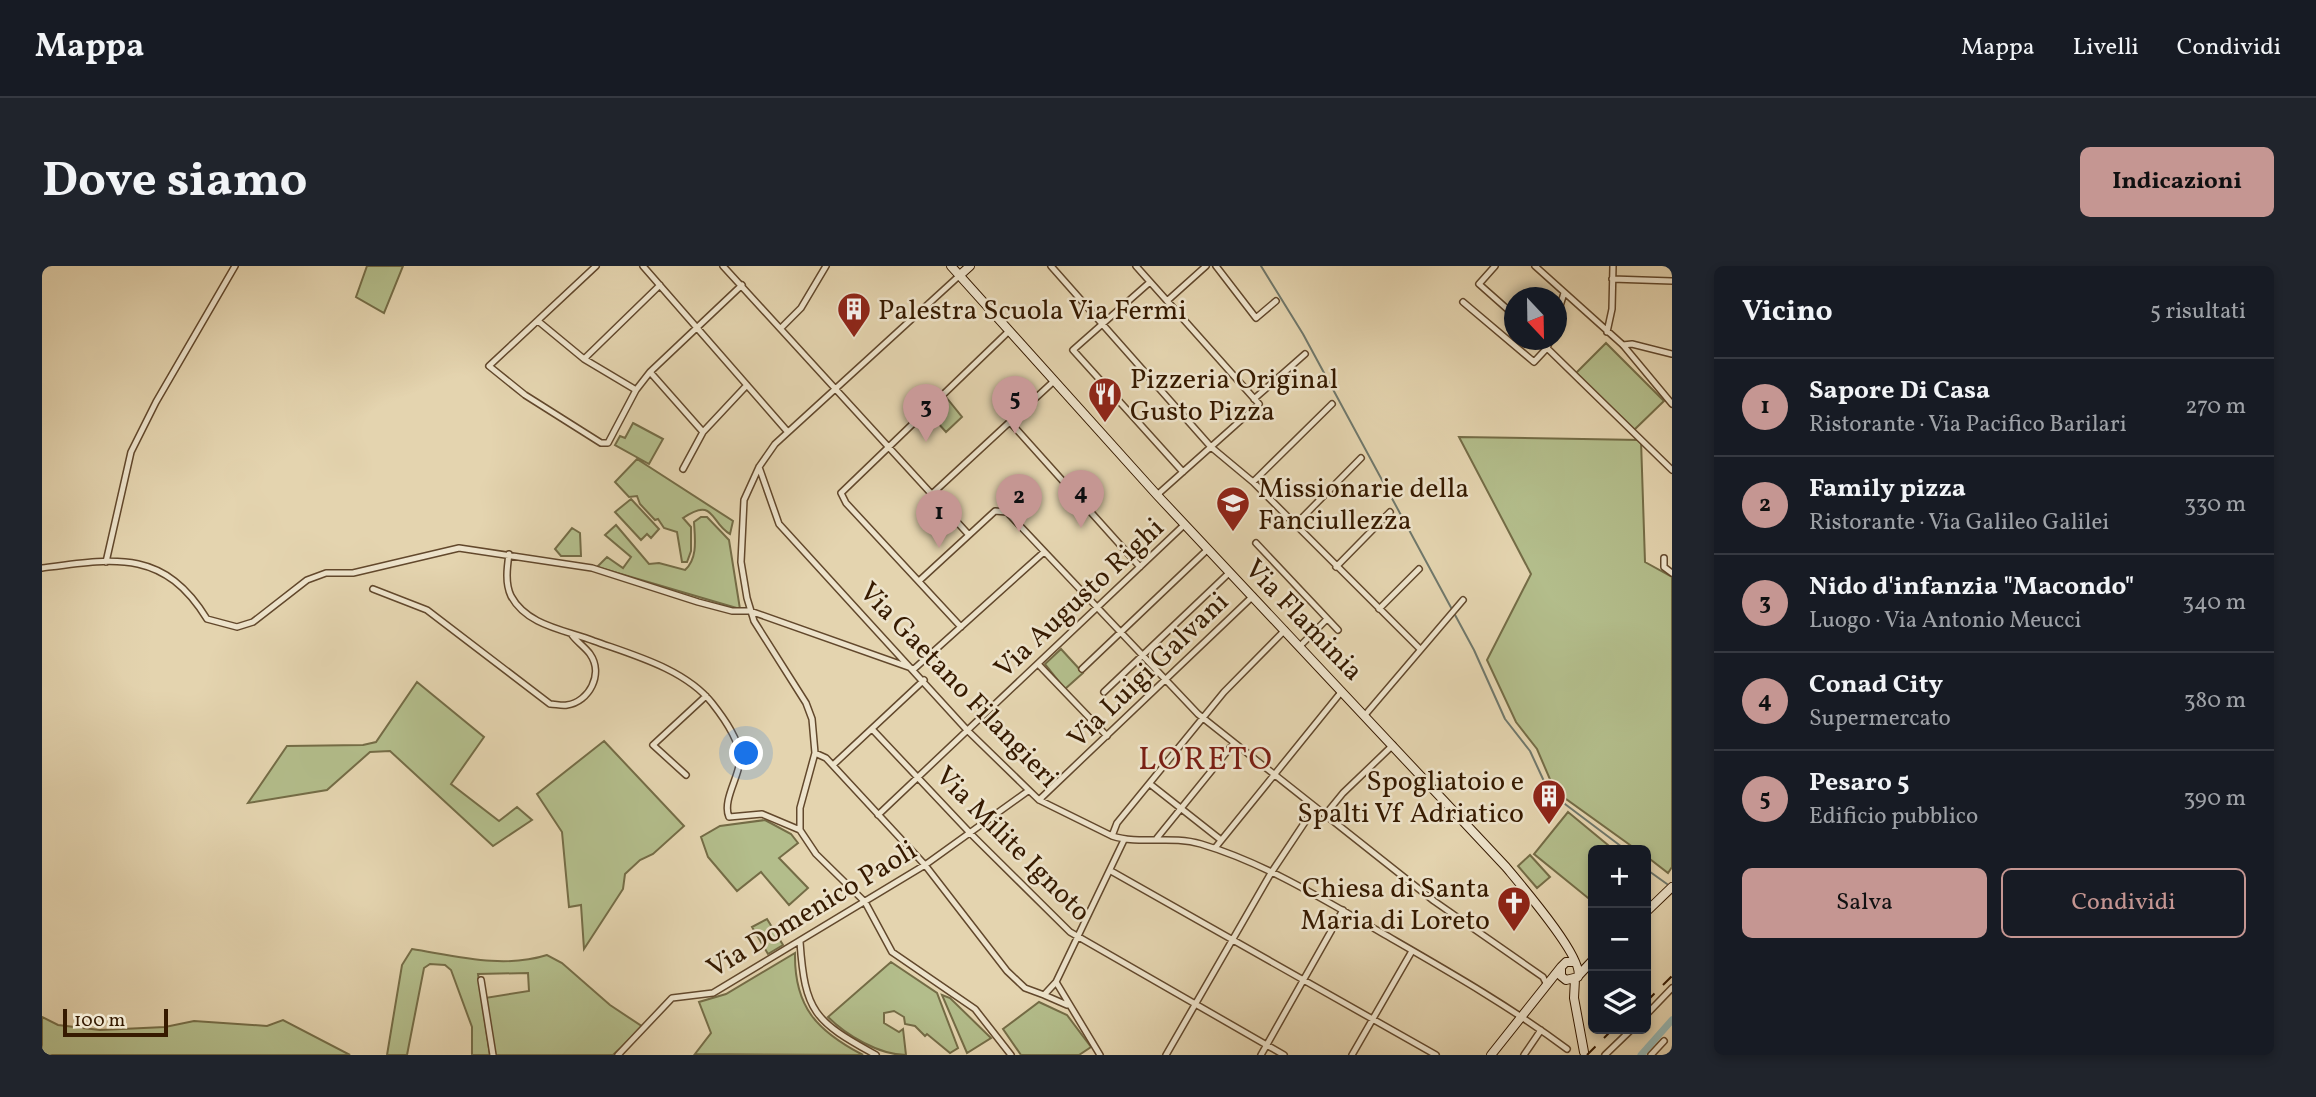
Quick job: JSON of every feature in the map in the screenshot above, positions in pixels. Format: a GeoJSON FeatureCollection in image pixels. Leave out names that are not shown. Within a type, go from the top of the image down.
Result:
{"type":"FeatureCollection","features":[{"type":"Feature","properties":{"kind":"street"},"geometry":{"type":"LineString","coordinates":[[106,562],[131,452],[156,402],[235,266]]}},
{"type":"Feature","properties":{"kind":"street"},"geometry":{"type":"LineString","coordinates":[[596,266],[489,366],[525,395],[601,443],[608,443],[636,390],[650,372],[742,285]]}},
{"type":"Feature","properties":{"kind":"street"},"geometry":{"type":"LineString","coordinates":[[643,266],[787,431]]}},
{"type":"Feature","properties":{"kind":"street"},"geometry":{"type":"LineString","coordinates":[[723,266],[969,535]]}},
{"type":"Feature","properties":{"kind":"street"},"geometry":{"type":"LineString","coordinates":[[780,328],[801,308],[826,266]]}},
{"type":"Feature","properties":{"kind":"street","name":"Via Flaminia"},"geometry":{"type":"LineString","coordinates":[[951,266],[1184,525],[1393,745],[1506,867],[1539,907],[1574,962],[1577,977],[1574,998],[1584,1052]]}},
{"type":"Feature","properties":{"kind":"street"},"geometry":{"type":"LineString","coordinates":[[800,831],[800,808],[815,753],[815,732],[806,703],[750,611],[741,562],[741,520],[747,490],[759,467],[787,431],[970,266]]}},
{"type":"Feature","properties":{"kind":"street"},"geometry":{"type":"LineString","coordinates":[[1051,266],[1211,447],[1253,482],[1420,649]]}},
{"type":"Feature","properties":{"kind":"street"},"geometry":{"type":"LineString","coordinates":[[1136,266],[1259,404],[1157,495]]}},
{"type":"Feature","properties":{"kind":"street"},"geometry":{"type":"LineString","coordinates":[[1167,301],[1206,266]]}},
{"type":"Feature","properties":{"kind":"street"},"geometry":{"type":"LineString","coordinates":[[1216,266],[1256,318],[1276,301]]}},
{"type":"Feature","properties":{"kind":"street"},"geometry":{"type":"LineString","coordinates":[[1495,266],[1479,284],[1504,306]]}},
{"type":"Feature","properties":{"kind":"street"},"geometry":{"type":"LineString","coordinates":[[1535,266],[1558,287]]}},
{"type":"Feature","properties":{"kind":"street"},"geometry":{"type":"LineString","coordinates":[[1607,332],[1613,266]]}},
{"type":"Feature","properties":{"kind":"street"},"geometry":{"type":"LineString","coordinates":[[1612,279],[1672,281]]}},
{"type":"Feature","properties":{"kind":"street"},"geometry":{"type":"LineString","coordinates":[[1150,282],[1073,351],[1183,472]]}},
{"type":"Feature","properties":{"kind":"street"},"geometry":{"type":"LineString","coordinates":[[584,359],[660,285]]}},
{"type":"Feature","properties":{"kind":"street"},"geometry":{"type":"LineString","coordinates":[[1567,296],[1623,345],[1672,404]]}},
{"type":"Feature","properties":{"kind":"street"},"geometry":{"type":"LineString","coordinates":[[1463,302],[1504,337]]}},
{"type":"Feature","properties":{"kind":"street"},"geometry":{"type":"LineString","coordinates":[[538,321],[584,359],[636,390]]}},
{"type":"Feature","properties":{"kind":"street"},"geometry":{"type":"LineString","coordinates":[[961,627],[846,503],[841,493],[1009,331]]}},
{"type":"Feature","properties":{"kind":"street"},"geometry":{"type":"LineString","coordinates":[[1623,345],[1632,344],[1672,355]]}},
{"type":"Feature","properties":{"kind":"street"},"geometry":{"type":"LineString","coordinates":[[1520,350],[1534,362],[1545,350]]}},
{"type":"Feature","properties":{"kind":"street"},"geometry":{"type":"LineString","coordinates":[[1549,350],[1672,470]]}},
{"type":"Feature","properties":{"kind":"street"},"geometry":{"type":"LineString","coordinates":[[1254,399],[1305,354]]}},
{"type":"Feature","properties":{"kind":"street"},"geometry":{"type":"LineString","coordinates":[[650,372],[703,432]]}},
{"type":"Feature","properties":{"kind":"street"},"geometry":{"type":"LineString","coordinates":[[933,493],[1054,381]]}},
{"type":"Feature","properties":{"kind":"street"},"geometry":{"type":"LineString","coordinates":[[683,469],[703,432],[747,386]]}},
{"type":"Feature","properties":{"kind":"street"},"geometry":{"type":"LineString","coordinates":[[1253,482],[1332,404]]}},
{"type":"Feature","properties":{"kind":"street"},"geometry":{"type":"LineString","coordinates":[[1010,422],[1140,567]]}},
{"type":"Feature","properties":{"kind":"street"},"geometry":{"type":"LineString","coordinates":[[1295,525],[1361,458]]}},
{"type":"Feature","properties":{"kind":"street","name":"Via Gaetano Filangieri"},"geometry":{"type":"LineString","coordinates":[[759,467],[779,524],[967,730],[1039,800],[1124,840],[1157,838],[1191,841],[1271,873],[1343,910],[1522,1014],[1567,1049]]}},
{"type":"Feature","properties":{"kind":"street"},"geometry":{"type":"LineString","coordinates":[[919,581],[995,512],[1007,512],[1202,718],[1434,901],[1543,977],[1546,983]]}},
{"type":"Feature","properties":{"kind":"street"},"geometry":{"type":"LineString","coordinates":[[1336,567],[1390,512]]}},
{"type":"Feature","properties":{"kind":"street","name":"Via Augusto Righi"},"geometry":{"type":"LineString","coordinates":[[878,816],[1184,525]]}},
{"type":"Feature","properties":{"kind":"street"},"geometry":{"type":"LineString","coordinates":[[1256,543],[1338,631]]}},
{"type":"Feature","properties":{"kind":"street"},"geometry":{"type":"LineString","coordinates":[[42,568],[129,562],[168,574],[182,585],[207,619],[237,627],[253,622],[307,580],[326,573],[353,573],[459,548],[592,568],[698,602],[732,611],[750,611],[914,669],[1044,552]]}},
{"type":"Feature","properties":{"kind":"street"},"geometry":{"type":"LineString","coordinates":[[1082,669],[1208,549]]}},
{"type":"Feature","properties":{"kind":"street"},"geometry":{"type":"LineString","coordinates":[[509,554],[506,575],[511,596],[526,614],[572,635],[674,673],[706,696],[739,748],[738,771],[727,806],[729,817],[762,814],[800,831],[816,854],[865,902],[892,951],[975,1009],[1010,1055]]}},
{"type":"Feature","properties":{"kind":"street"},"geometry":{"type":"LineString","coordinates":[[1664,558],[1664,567],[1672,573]]}},
{"type":"Feature","properties":{"kind":"street"},"geometry":{"type":"LineString","coordinates":[[1379,609],[1419,569]]}},
{"type":"Feature","properties":{"kind":"street"},"geometry":{"type":"LineString","coordinates":[[1104,692],[1230,572]]}},
{"type":"Feature","properties":{"kind":"street"},"geometry":{"type":"LineString","coordinates":[[373,589],[427,610],[550,704],[566,705],[580,699],[591,690],[596,676],[590,653],[572,635]]}},
{"type":"Feature","properties":{"kind":"street","name":"Via Luigi Galvani"},"geometry":{"type":"LineString","coordinates":[[1039,800],[1253,596]]}},
{"type":"Feature","properties":{"kind":"street"},"geometry":{"type":"LineString","coordinates":[[1365,715],[1463,600]]}},
{"type":"Feature","properties":{"kind":"street"},"geometry":{"type":"LineString","coordinates":[[1300,646],[1327,619]]}},
{"type":"Feature","properties":{"kind":"street"},"geometry":{"type":"LineString","coordinates":[[1112,836],[1117,823],[1202,718],[1285,630]]}},
{"type":"Feature","properties":{"kind":"street"},"geometry":{"type":"LineString","coordinates":[[1038,664],[1107,736]]}},
{"type":"Feature","properties":{"kind":"street"},"geometry":{"type":"LineString","coordinates":[[832,765],[924,680]]}},
{"type":"Feature","properties":{"kind":"street"},"geometry":{"type":"LineString","coordinates":[[1215,849],[1342,691]]}},
{"type":"Feature","properties":{"kind":"street"},"geometry":{"type":"LineString","coordinates":[[686,775],[653,745],[706,696]]}},
{"type":"Feature","properties":{"kind":"street","name":"Via Milite Ignoto"},"geometry":{"type":"LineString","coordinates":[[872,729],[971,834],[1078,937],[1284,1055]]}},
{"type":"Feature","properties":{"kind":"street"},"geometry":{"type":"LineString","coordinates":[[1157,838],[1234,743]]}},
{"type":"Feature","properties":{"kind":"street"},"geometry":{"type":"LineString","coordinates":[[1325,815],[1343,793],[1393,745]]}},
{"type":"Feature","properties":{"kind":"street"},"geometry":{"type":"LineString","coordinates":[[815,753],[832,765],[925,866],[1007,971],[1025,988],[1067,1004]]}},
{"type":"Feature","properties":{"kind":"street"},"geometry":{"type":"LineString","coordinates":[[1150,784],[1221,840]]}},
{"type":"Feature","properties":{"kind":"street","name":"Via Domenico Paoli"},"geometry":{"type":"LineString","coordinates":[[618,1055],[672,998],[713,993],[925,866],[1028,791]]}},
{"type":"Feature","properties":{"kind":"street"},"geometry":{"type":"LineString","coordinates":[[1166,1055],[1271,873],[1315,807]]}},
{"type":"Feature","properties":{"kind":"street"},"geometry":{"type":"LineString","coordinates":[[780,820],[800,819]]}},
{"type":"Feature","properties":{"kind":"street"},"geometry":{"type":"LineString","coordinates":[[1044,995],[1056,982],[1124,840]]}},
{"type":"Feature","properties":{"kind":"street"},"geometry":{"type":"LineString","coordinates":[[1111,871],[1436,1055]]}},
{"type":"Feature","properties":{"kind":"street"},"geometry":{"type":"LineString","coordinates":[[1650,908],[1672,887]]}},
{"type":"Feature","properties":{"kind":"street"},"geometry":{"type":"LineString","coordinates":[[1261,1055],[1343,910]]}},
{"type":"Feature","properties":{"kind":"street"},"geometry":{"type":"LineString","coordinates":[[800,942],[803,984],[810,1004],[822,1021],[841,1036],[876,1055]]}},
{"type":"Feature","properties":{"kind":"street"},"geometry":{"type":"LineString","coordinates":[[1563,945],[1563,978],[1577,977],[1588,965]]}},
{"type":"Feature","properties":{"kind":"street"},"geometry":{"type":"LineString","coordinates":[[1352,1055],[1412,951]]}},
{"type":"Feature","properties":{"kind":"street"},"geometry":{"type":"LineString","coordinates":[[1492,1055],[1562,965],[1588,962]]}},
{"type":"Feature","properties":{"kind":"street"},"geometry":{"type":"LineString","coordinates":[[481,981],[494,1055]]}},
{"type":"Feature","properties":{"kind":"street"},"geometry":{"type":"LineString","coordinates":[[1056,982],[1100,1055]]}},
{"type":"Feature","properties":{"kind":"street"},"geometry":{"type":"LineString","coordinates":[[940,984],[941,995]]}},
{"type":"Feature","properties":{"kind":"street"},"geometry":{"type":"LineString","coordinates":[[1651,1010],[1672,988]]}},
{"type":"Feature","properties":{"kind":"street"},"geometry":{"type":"LineString","coordinates":[[1524,1055],[1541,1030]]}},
{"type":"Feature","properties":{"kind":"street"},"geometry":{"type":"LineString","coordinates":[[1605,1055],[1627,1034]]}},
{"type":"Feature","properties":{"kind":"street"},"geometry":{"type":"LineString","coordinates":[[1651,1055],[1664,1041]]}},
{"type":"Feature","properties":{"kind":"green space"},"geometry":{"type":"Polygon","coordinates":[[[367,266],[403,266],[384,313],[356,297],[367,266]]]}},
{"type":"Feature","properties":{"kind":"green space"},"geometry":{"type":"Polygon","coordinates":[[[1606,343],[1664,401],[1633,431],[1576,373],[1606,343]]]}},
{"type":"Feature","properties":{"kind":"green space"},"geometry":{"type":"Polygon","coordinates":[[[946,397],[962,417],[946,432],[929,413],[946,397]]]}},
{"type":"Feature","properties":{"kind":"green space"},"geometry":{"type":"Polygon","coordinates":[[[633,423],[663,439],[649,464],[615,445],[620,436],[625,438],[633,423]]]}},
{"type":"Feature","properties":{"kind":"green space"},"geometry":{"type":"Polygon","coordinates":[[[1459,437],[1641,440],[1645,562],[1672,577],[1672,867],[1668,873],[1651,860],[1651,845],[1630,845],[1555,791],[1537,749],[1516,722],[1487,660],[1531,574],[1459,437]]]}},
{"type":"Feature","properties":{"kind":"green space"},"geometry":{"type":"Polygon","coordinates":[[[637,459],[733,521],[730,534],[707,510],[693,512],[683,518],[691,527],[691,551],[687,562],[682,562],[677,532],[664,528],[658,519],[655,520],[640,504],[637,496],[629,497],[615,482],[637,459]]]}},
{"type":"Feature","properties":{"kind":"green space"},"geometry":{"type":"Polygon","coordinates":[[[631,499],[659,529],[651,538],[647,534],[641,540],[615,512],[631,499]]]}},
{"type":"Feature","properties":{"kind":"green space"},"geometry":{"type":"Polygon","coordinates":[[[701,517],[707,517],[729,540],[740,609],[597,567],[607,557],[623,568],[631,557],[605,535],[616,525],[649,564],[659,563],[685,570],[694,554],[694,522],[701,517]]]}},
{"type":"Feature","properties":{"kind":"green space"},"geometry":{"type":"Polygon","coordinates":[[[572,528],[580,533],[581,556],[561,556],[555,549],[572,528]]]}},
{"type":"Feature","properties":{"kind":"green space"},"geometry":{"type":"Polygon","coordinates":[[[1061,649],[1083,673],[1065,689],[1045,664],[1061,649]]]}},
{"type":"Feature","properties":{"kind":"green space"},"geometry":{"type":"Polygon","coordinates":[[[417,682],[484,737],[451,784],[499,821],[517,807],[532,820],[493,846],[390,751],[370,752],[327,790],[248,803],[287,746],[363,745],[376,742],[417,682]]]}},
{"type":"Feature","properties":{"kind":"green space"},"geometry":{"type":"Polygon","coordinates":[[[604,741],[684,826],[653,854],[640,860],[625,874],[623,889],[584,949],[581,905],[569,907],[562,832],[537,794],[604,741]]]}},
{"type":"Feature","properties":{"kind":"green space"},"geometry":{"type":"Polygon","coordinates":[[[1568,812],[1608,845],[1588,845],[1588,898],[1534,854],[1568,812]]]}},
{"type":"Feature","properties":{"kind":"green space"},"geometry":{"type":"Polygon","coordinates":[[[765,820],[791,834],[798,843],[779,858],[808,888],[789,905],[761,872],[737,891],[708,857],[701,837],[720,826],[765,820]]]}},
{"type":"Feature","properties":{"kind":"green space"},"geometry":{"type":"Polygon","coordinates":[[[1530,855],[1550,877],[1537,888],[1518,866],[1530,855]]]}},
{"type":"Feature","properties":{"kind":"green space"},"geometry":{"type":"Polygon","coordinates":[[[767,919],[783,945],[768,954],[752,927],[767,919]]]}},
{"type":"Feature","properties":{"kind":"green space"},"geometry":{"type":"Polygon","coordinates":[[[412,949],[497,961],[547,955],[562,963],[610,1005],[643,1027],[613,1055],[495,1055],[485,998],[529,991],[528,973],[478,974],[490,1055],[472,1055],[472,1027],[451,970],[445,965],[430,964],[424,968],[407,1055],[387,1055],[402,965],[412,949]]]}},
{"type":"Feature","properties":{"kind":"green space"},"geometry":{"type":"Polygon","coordinates":[[[795,953],[799,988],[811,1015],[833,1037],[863,1055],[695,1054],[711,1033],[699,1002],[726,994],[795,953]]]}},
{"type":"Feature","properties":{"kind":"green space"},"geometry":{"type":"Polygon","coordinates":[[[891,962],[937,993],[958,1048],[950,1053],[915,1026],[905,1024],[904,1017],[894,1011],[884,1013],[884,1023],[899,1032],[903,1029],[906,1055],[874,1048],[844,1031],[828,1017],[891,962]]]}},
{"type":"Feature","properties":{"kind":"green space"},"geometry":{"type":"Polygon","coordinates":[[[942,995],[950,998],[991,1038],[967,1053],[942,995]]]}},
{"type":"Feature","properties":{"kind":"green space"},"geometry":{"type":"Polygon","coordinates":[[[1039,1002],[1067,1015],[1091,1047],[1079,1055],[1021,1055],[1003,1029],[1039,1002]]]}},
{"type":"Feature","properties":{"kind":"green space"},"geometry":{"type":"Polygon","coordinates":[[[42,1017],[58,1025],[100,1030],[165,1027],[194,1021],[267,1026],[283,1020],[350,1055],[42,1055],[42,1017]]]}},
{"type":"Feature","properties":{"kind":"waterway"},"geometry":{"type":"LineString","coordinates":[[1261,266],[1303,334],[1474,650],[1505,719],[1530,751],[1549,792],[1619,845]]}},
{"type":"Feature","properties":{"kind":"waterway"},"geometry":{"type":"LineString","coordinates":[[1651,873],[1667,884]]}},
{"type":"Feature","properties":{"kind":"waterway"},"geometry":{"type":"LineString","coordinates":[[1641,1055],[1672,1020]]}},
{"type":"Feature","properties":{"kind":"railway"},"geometry":{"type":"LineString","coordinates":[[1651,997],[1672,976]]}},
{"type":"Feature","properties":{"kind":"railway"},"geometry":{"type":"LineString","coordinates":[[1587,1055],[1608,1034]]}},
{"type":"Feature","properties":{"kind":"place","name":"Palestra Scuola Via Fermi"},"geometry":{"type":"Point","coordinates":[854,339]}},
{"type":"Feature","properties":{"kind":"place","name":"Pizzeria Original Gusto Pizza"},"geometry":{"type":"Point","coordinates":[1105,424]}},
{"type":"Feature","properties":{"kind":"place","name":"Pesaro 5"},"geometry":{"type":"Point","coordinates":[1015,434]}},
{"type":"Feature","properties":{"kind":"place","name":"Nido d'infanzia \"Macondo\""},"geometry":{"type":"Point","coordinates":[926,442]}},
{"type":"Feature","properties":{"kind":"place","name":"Conad City"},"geometry":{"type":"Point","coordinates":[1081,528]}},
{"type":"Feature","properties":{"kind":"place","name":"Family pizza"},"geometry":{"type":"Point","coordinates":[1019,532]}},
{"type":"Feature","properties":{"kind":"place","name":"Missionarie della Fanciullezza"},"geometry":{"type":"Point","coordinates":[1233,533]}},
{"type":"Feature","properties":{"kind":"place","name":"Sapore Di Casa"},"geometry":{"type":"Point","coordinates":[939,548]}},
{"type":"Feature","properties":{"kind":"place","name":"Spogliatoio e Spalti Vf Adriatico"},"geometry":{"type":"Point","coordinates":[1549,826]}},
{"type":"Feature","properties":{"kind":"place","name":"Chiesa di Santa Maria di Loreto"},"geometry":{"type":"Point","coordinates":[1514,933]}},
{"type":"Feature","properties":{"kind":"district","name":"LORETO"},"geometry":{"type":"Point","coordinates":[1206,758]}}]}
